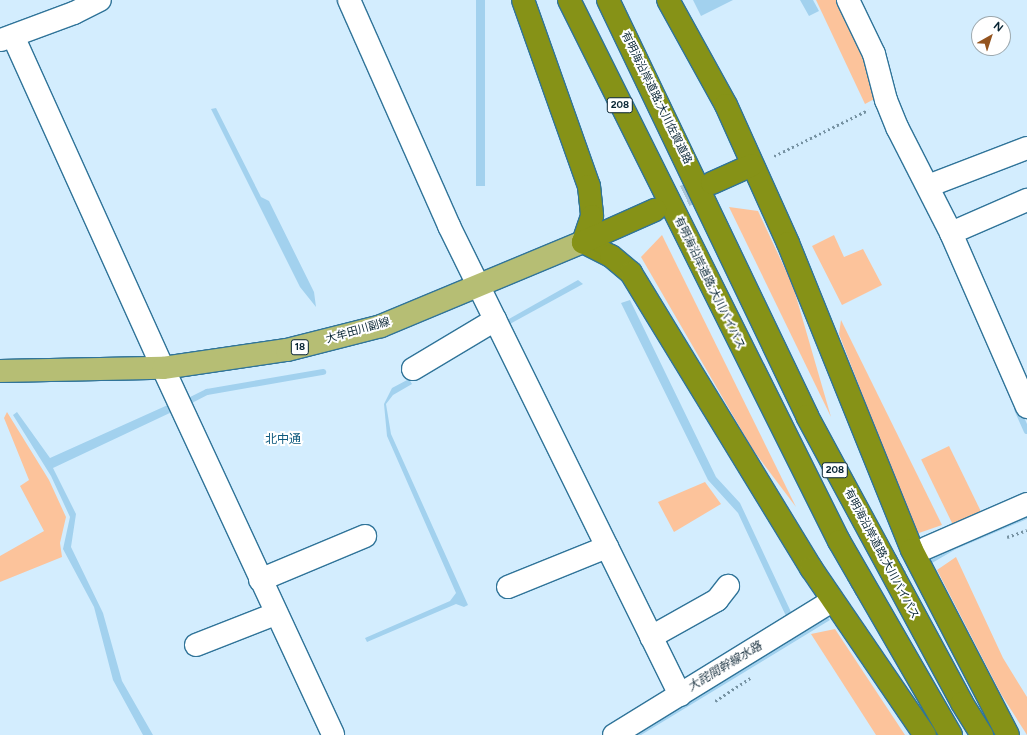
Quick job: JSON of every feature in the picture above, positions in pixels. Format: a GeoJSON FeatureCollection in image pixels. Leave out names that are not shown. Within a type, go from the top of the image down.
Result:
{"type":"FeatureCollection","features":[{"type":"Feature","properties":{"kind":"highway"},"geometry":{"type":"LineString","coordinates":[[522,0],[589,186],[592,216],[583,242]]}},
{"type":"Feature","properties":{"kind":"highway","name":"208"},"geometry":{"type":"LineString","coordinates":[[568,0],[664,210]]}},
{"type":"Feature","properties":{"kind":"highway","name":"有明海沿岸道路;大川佐賀道路"},"geometry":{"type":"LineString","coordinates":[[608,0],[707,190]]}},
{"type":"Feature","properties":{"kind":"highway"},"geometry":{"type":"LineString","coordinates":[[668,0],[726,105],[788,243],[912,550],[1008,735]]}},
{"type":"Feature","properties":{"kind":"highway"},"geometry":{"type":"LineString","coordinates":[[707,190],[752,165]]}},
{"type":"Feature","properties":{"kind":"highway","name":"有明海沿岸道路;大川バイパス"},"geometry":{"type":"LineString","coordinates":[[707,190],[807,416],[916,620],[982,735]]}},
{"type":"Feature","properties":{"kind":"highway"},"geometry":{"type":"LineString","coordinates":[[583,242],[664,210]]}},
{"type":"Feature","properties":{"kind":"highway","name":"有明海沿岸道路;大川バイパス"},"geometry":{"type":"LineString","coordinates":[[664,210],[839,541],[951,735]]}},
{"type":"Feature","properties":{"kind":"highway"},"geometry":{"type":"LineString","coordinates":[[583,242],[611,256],[631,273],[811,568],[925,735]]}},
{"type":"Feature","properties":{"kind":"main road","name":"大牟田川副線"},"geometry":{"type":"LineString","coordinates":[[0,371],[163,368],[287,350],[381,326],[583,242]]}},
{"type":"Feature","properties":{"kind":"street"},"geometry":{"type":"LineString","coordinates":[[100,0],[7,38],[163,368],[275,614],[333,735]]}},
{"type":"Feature","properties":{"kind":"street"},"geometry":{"type":"LineString","coordinates":[[349,0],[449,226],[680,695]]}},
{"type":"Feature","properties":{"kind":"street"},"geometry":{"type":"LineString","coordinates":[[848,0],[874,54],[886,100],[898,129],[951,233],[1027,407]]}},
{"type":"Feature","properties":{"kind":"street"},"geometry":{"type":"LineString","coordinates":[[928,186],[1027,148]]}},
{"type":"Feature","properties":{"kind":"street"},"geometry":{"type":"LineString","coordinates":[[951,233],[1027,200]]}},
{"type":"Feature","properties":{"kind":"street"},"geometry":{"type":"LineString","coordinates":[[413,369],[495,320]]}},
{"type":"Feature","properties":{"kind":"street"},"geometry":{"type":"LineString","coordinates":[[926,548],[1027,504]]}},
{"type":"Feature","properties":{"kind":"street"},"geometry":{"type":"LineString","coordinates":[[260,580],[365,536]]}},
{"type":"Feature","properties":{"kind":"street"},"geometry":{"type":"LineString","coordinates":[[508,587],[607,547]]}},
{"type":"Feature","properties":{"kind":"street"},"geometry":{"type":"LineString","coordinates":[[651,637],[717,600],[728,586]]}},
{"type":"Feature","properties":{"kind":"street"},"geometry":{"type":"LineString","coordinates":[[614,735],[824,606]]}},
{"type":"Feature","properties":{"kind":"street"},"geometry":{"type":"LineString","coordinates":[[196,645],[275,614]]}},
{"type":"Feature","properties":{"kind":"path"},"geometry":{"type":"LineString","coordinates":[[774,156],[886,100]]}},
{"type":"Feature","properties":{"kind":"shaded area"},"geometry":{"type":"Polygon","coordinates":[[[816,0],[838,0],[860,41],[878,97],[865,104],[816,0]]]}},
{"type":"Feature","properties":{"kind":"shaded area"},"geometry":{"type":"Polygon","coordinates":[[[729,207],[758,211],[793,286],[831,417],[729,207]]]}},
{"type":"Feature","properties":{"kind":"shaded area"},"geometry":{"type":"Polygon","coordinates":[[[662,235],[796,507],[753,450],[641,257],[662,235]]]}},
{"type":"Feature","properties":{"kind":"shaded area"},"geometry":{"type":"Polygon","coordinates":[[[834,235],[844,257],[863,249],[882,285],[842,305],[812,246],[834,235]]]}},
{"type":"Feature","properties":{"kind":"shaded area"},"geometry":{"type":"Polygon","coordinates":[[[841,320],[942,525],[916,534],[839,334],[841,320]]]}},
{"type":"Feature","properties":{"kind":"shaded area"},"geometry":{"type":"Polygon","coordinates":[[[7,412],[49,480],[66,517],[60,543],[62,557],[0,582],[0,556],[44,531],[20,486],[29,480],[4,418],[7,412]]]}},
{"type":"Feature","properties":{"kind":"shaded area"},"geometry":{"type":"Polygon","coordinates":[[[949,446],[982,514],[954,528],[921,460],[949,446]]]}},
{"type":"Feature","properties":{"kind":"shaded area"},"geometry":{"type":"Polygon","coordinates":[[[705,482],[721,504],[674,532],[658,502],[705,482]]]}},
{"type":"Feature","properties":{"kind":"shaded area"},"geometry":{"type":"Polygon","coordinates":[[[956,557],[1003,658],[1027,697],[1027,735],[1001,694],[937,570],[956,557]]]}},
{"type":"Feature","properties":{"kind":"shaded area"},"geometry":{"type":"Polygon","coordinates":[[[835,629],[905,735],[876,735],[811,634],[835,629]]]}},
{"type":"Feature","properties":{"kind":"water"},"geometry":{"type":"Polygon","coordinates":[[[476,0],[485,0],[485,186],[476,186],[476,0]]]}},
{"type":"Feature","properties":{"kind":"water"},"geometry":{"type":"Polygon","coordinates":[[[693,0],[733,0],[701,16],[693,0]]]}},
{"type":"Feature","properties":{"kind":"water"},"geometry":{"type":"Polygon","coordinates":[[[800,0],[813,0],[819,11],[809,16],[800,0]]]}},
{"type":"Feature","properties":{"kind":"water"},"geometry":{"type":"Polygon","coordinates":[[[216,108],[261,197],[269,201],[314,292],[316,307],[300,287],[211,109],[216,108]]]}},
{"type":"Feature","properties":{"kind":"water"},"geometry":{"type":"Polygon","coordinates":[[[578,280],[583,284],[508,325],[507,320],[578,280]]]}},
{"type":"Feature","properties":{"kind":"water"},"geometry":{"type":"Polygon","coordinates":[[[630,300],[716,477],[740,503],[791,612],[786,616],[738,513],[708,480],[621,303],[630,300]]]}},
{"type":"Feature","properties":{"kind":"water"},"geometry":{"type":"Polygon","coordinates":[[[409,379],[412,384],[393,395],[386,404],[391,434],[468,605],[464,607],[456,604],[367,642],[365,638],[450,601],[456,593],[387,436],[384,404],[392,388],[409,379]]]}},
{"type":"Feature","properties":{"kind":"water"},"geometry":{"type":"Polygon","coordinates":[[[170,404],[174,411],[53,468],[76,514],[71,547],[103,613],[122,681],[153,735],[143,735],[113,680],[94,607],[63,549],[70,517],[51,476],[13,415],[17,412],[50,458],[170,404]]]}},
{"type":"Feature","properties":{"kind":"water"},"geometry":{"type":"Polygon","coordinates":[[[1027,513],[1027,519],[956,549],[932,563],[929,557],[1027,513]]]}},
{"type":"Feature","properties":{"kind":"water"},"geometry":{"type":"Polygon","coordinates":[[[826,615],[830,620],[641,735],[626,735],[826,615]]]}},
{"type":"Feature","properties":{"kind":"waterway"},"geometry":{"type":"LineString","coordinates":[[191,400],[207,392],[323,372]]}},
{"type":"Feature","properties":{"kind":"waterway"},"geometry":{"type":"LineString","coordinates":[[1017,409],[1027,431]]}},
{"type":"Feature","properties":{"kind":"tunnel"},"geometry":{"type":"LineString","coordinates":[[655,210],[712,183]]}},
{"type":"Feature","properties":{"kind":"tunnel"},"geometry":{"type":"LineString","coordinates":[[824,606],[926,548]]}},
{"type":"Feature","properties":{"kind":"district","name":"北中通"},"geometry":{"type":"Point","coordinates":[283,440]}},
{"type":"Feature","properties":{"kind":"water label","name":"大詫間幹線水路"},"geometry":{"type":"Point","coordinates":[725,667]}}]}
